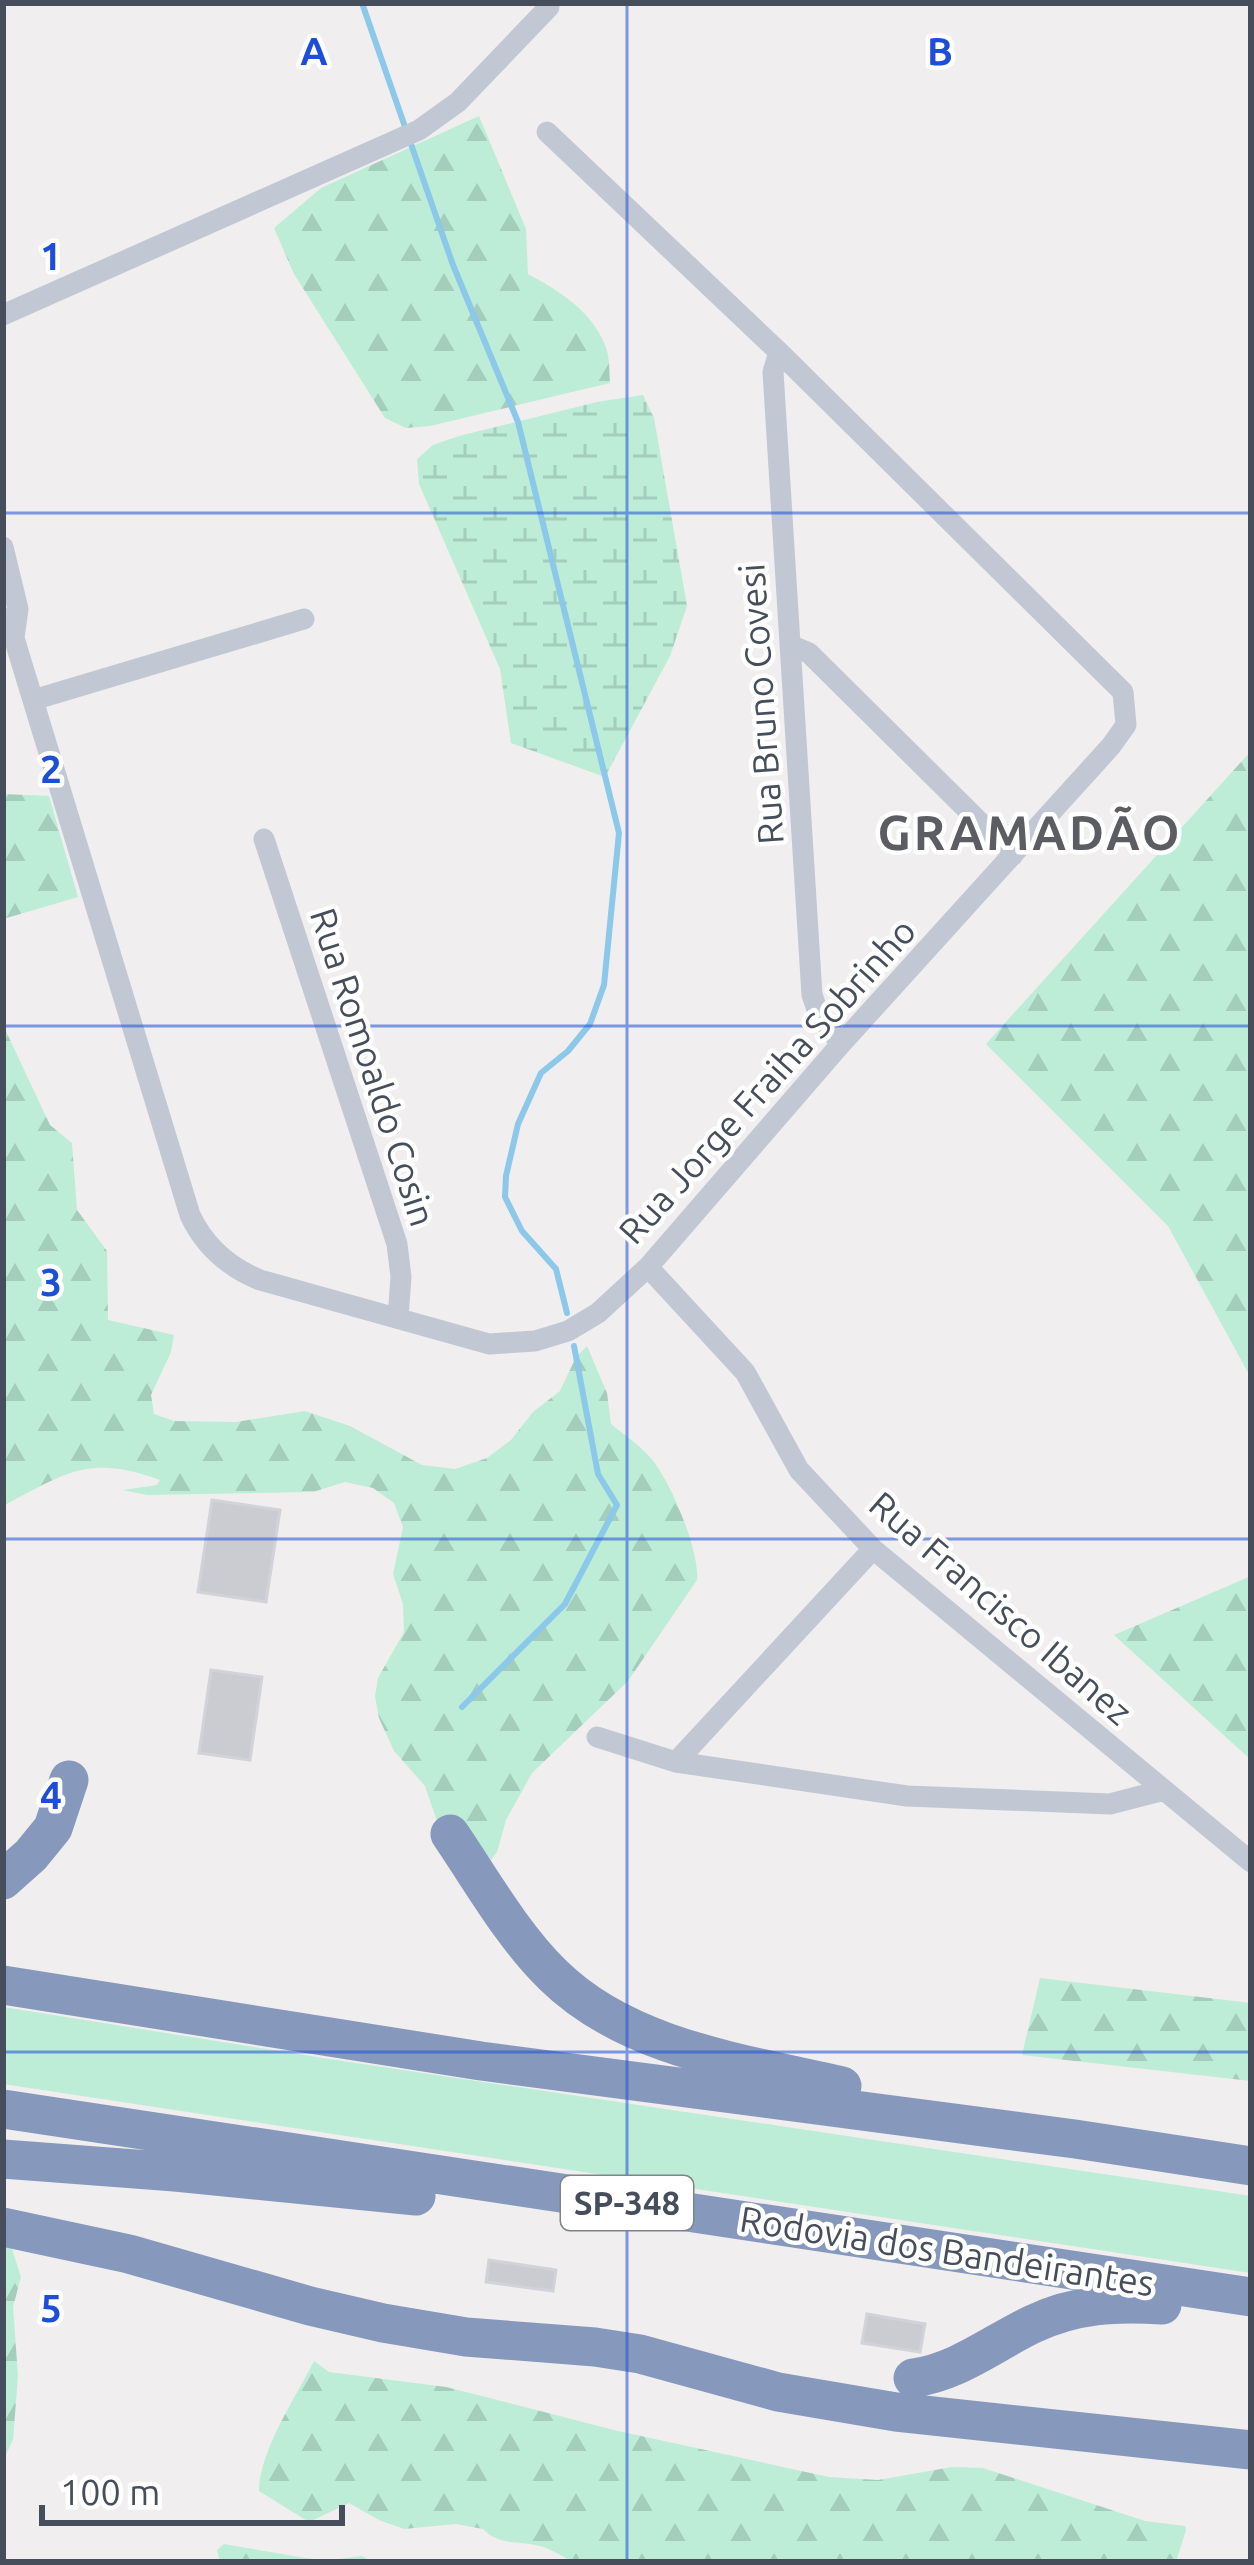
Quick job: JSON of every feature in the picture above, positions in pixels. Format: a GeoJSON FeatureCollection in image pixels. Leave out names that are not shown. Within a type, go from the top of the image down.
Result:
{"type":"FeatureCollection","features":[{"type":"Feature","properties":{"kind":"highway"},"geometry":{"type":"LineString","coordinates":[[3,1880],[53,1828],[68,1780]]}},
{"type":"Feature","properties":{"kind":"highway"},"geometry":{"type":"LineString","coordinates":[[450,1834],[525,1943],[553,1975],[622,2024],[710,2055],[1076,2139]]}},
{"type":"Feature","properties":{"kind":"highway"},"geometry":{"type":"LineString","coordinates":[[3,1985],[481,2061],[1251,2166]]}},
{"type":"Feature","properties":{"kind":"highway","name":"Rodovia dos Bandeirantes"},"geometry":{"type":"LineString","coordinates":[[3,2109],[1251,2297]]}},
{"type":"Feature","properties":{"kind":"highway"},"geometry":{"type":"LineString","coordinates":[[3,2159],[432,2197],[680,2211]]}},
{"type":"Feature","properties":{"kind":"highway"},"geometry":{"type":"LineString","coordinates":[[3,2227],[129,2254],[383,2324],[466,2337],[617,2350],[794,2395],[896,2412],[1251,2450]]}},
{"type":"Feature","properties":{"kind":"highway"},"geometry":{"type":"LineString","coordinates":[[913,2378],[954,2367],[1029,2326],[1087,2306],[1125,2302],[1251,2310]]}},
{"type":"Feature","properties":{"kind":"street"},"geometry":{"type":"LineString","coordinates":[[3,315],[419,130],[458,102],[549,7]]}},
{"type":"Feature","properties":{"kind":"street","name":"Rua Jorge Fraiha Sobrinho"},"geometry":{"type":"LineString","coordinates":[[3,547],[18,608],[7,632],[33,700],[190,1215],[213,1250],[260,1280],[489,1344],[535,1341],[598,1313],[648,1267],[1126,725],[1123,692],[779,352],[547,132]]}},
{"type":"Feature","properties":{"kind":"street","name":"Rua Bruno Covesi"},"geometry":{"type":"LineString","coordinates":[[779,352],[773,372],[812,995],[841,1044]]}},
{"type":"Feature","properties":{"kind":"street"},"geometry":{"type":"LineString","coordinates":[[33,700],[304,619]]}},
{"type":"Feature","properties":{"kind":"street"},"geometry":{"type":"LineString","coordinates":[[790,645],[808,653],[1013,855]]}},
{"type":"Feature","properties":{"kind":"street","name":"Rua Romoaldo Cosin"},"geometry":{"type":"LineString","coordinates":[[264,838],[397,1244],[398,1318]]}},
{"type":"Feature","properties":{"kind":"street","name":"Rua Francisco Ibanez"},"geometry":{"type":"LineString","coordinates":[[648,1267],[745,1372],[799,1470],[872,1549],[1251,1862]]}},
{"type":"Feature","properties":{"kind":"street"},"geometry":{"type":"LineString","coordinates":[[676,1762],[872,1549]]}},
{"type":"Feature","properties":{"kind":"street"},"geometry":{"type":"LineString","coordinates":[[597,1737],[676,1762],[907,1796],[1110,1804],[1164,1790]]}},
{"type":"Feature","properties":{"kind":"green space"},"geometry":{"type":"Polygon","coordinates":[[[479,116],[526,229],[528,274],[562,295],[591,322],[607,349],[610,383],[406,428],[385,418],[294,274],[274,228],[321,188],[479,116]]]}},
{"type":"Feature","properties":{"kind":"green space"},"geometry":{"type":"Polygon","coordinates":[[[643,395],[654,418],[687,606],[670,656],[605,777],[511,743],[500,669],[419,484],[417,459],[433,445],[459,436],[643,395]]]}},
{"type":"Feature","properties":{"kind":"green space"},"geometry":{"type":"Polygon","coordinates":[[[1251,751],[1251,1378],[1168,1226],[986,1044],[1251,751]]]}},
{"type":"Feature","properties":{"kind":"green space"},"geometry":{"type":"Polygon","coordinates":[[[3,794],[49,796],[78,897],[3,919],[3,794]]]}},
{"type":"Feature","properties":{"kind":"green space"},"geometry":{"type":"Polygon","coordinates":[[[3,1025],[50,1125],[72,1143],[77,1210],[107,1251],[108,1320],[174,1335],[151,1395],[154,1414],[174,1421],[236,1422],[305,1411],[350,1426],[422,1465],[455,1469],[487,1458],[511,1440],[533,1412],[560,1391],[576,1357],[587,1346],[607,1393],[611,1424],[644,1451],[665,1479],[682,1514],[697,1580],[628,1681],[532,1773],[491,1860],[437,1821],[425,1786],[394,1751],[379,1718],[378,1678],[404,1632],[403,1604],[393,1574],[403,1527],[394,1503],[373,1488],[345,1482],[313,1492],[147,1495],[123,1490],[157,1485],[160,1480],[95,1468],[61,1476],[3,1506],[3,1025]]]}},
{"type":"Feature","properties":{"kind":"green space"},"geometry":{"type":"Polygon","coordinates":[[[1251,1576],[1251,1760],[1114,1635],[1251,1576]]]}},
{"type":"Feature","properties":{"kind":"green space"},"geometry":{"type":"Polygon","coordinates":[[[1040,1978],[1251,2003],[1251,2081],[1022,2055],[1040,1978]]]}},
{"type":"Feature","properties":{"kind":"green space"},"geometry":{"type":"Polygon","coordinates":[[[3,2007],[1251,2196],[1251,2273],[3,2084],[3,2007]]]}},
{"type":"Feature","properties":{"kind":"green space"},"geometry":{"type":"Polygon","coordinates":[[[3,2239],[9,2240],[21,2277],[13,2307],[18,2376],[13,2440],[3,2460],[3,2239]]]}},
{"type":"Feature","properties":{"kind":"green space"},"geometry":{"type":"Polygon","coordinates":[[[314,2361],[329,2372],[446,2387],[829,2477],[878,2480],[952,2467],[983,2468],[1186,2530],[1176,2562],[573,2562],[543,2547],[504,2541],[483,2529],[456,2524],[404,2529],[349,2503],[309,2522],[259,2491],[272,2442],[314,2361]]]}},
{"type":"Feature","properties":{"kind":"green space"},"geometry":{"type":"Polygon","coordinates":[[[224,2544],[323,2561],[362,2556],[373,2562],[220,2562],[217,2550],[224,2544]]]}},
{"type":"Feature","properties":{"kind":"building"},"geometry":{"type":"Polygon","coordinates":[[[212,1500],[280,1510],[266,1602],[198,1592],[212,1500]]]}},
{"type":"Feature","properties":{"kind":"building"},"geometry":{"type":"Polygon","coordinates":[[[211,1670],[262,1677],[250,1760],[199,1753],[211,1670]]]}},
{"type":"Feature","properties":{"kind":"building"},"geometry":{"type":"Polygon","coordinates":[[[489,2260],[556,2270],[553,2291],[486,2282],[489,2260]]]}},
{"type":"Feature","properties":{"kind":"building"},"geometry":{"type":"Polygon","coordinates":[[[867,2314],[925,2324],[920,2352],[862,2343],[867,2314]]]}},
{"type":"Feature","properties":{"kind":"waterway"},"geometry":{"type":"LineString","coordinates":[[362,3],[453,265],[518,422],[619,833],[604,985],[590,1024],[541,1073],[518,1124],[506,1176],[505,1197],[522,1231],[556,1269],[567,1313]]}},
{"type":"Feature","properties":{"kind":"waterway"},"geometry":{"type":"LineString","coordinates":[[462,1707],[565,1604],[617,1505],[598,1474],[574,1346]]}},
{"type":"Feature","properties":{"kind":"district","name":"GRAMADÃO"},"geometry":{"type":"Point","coordinates":[1030,833]}}]}
